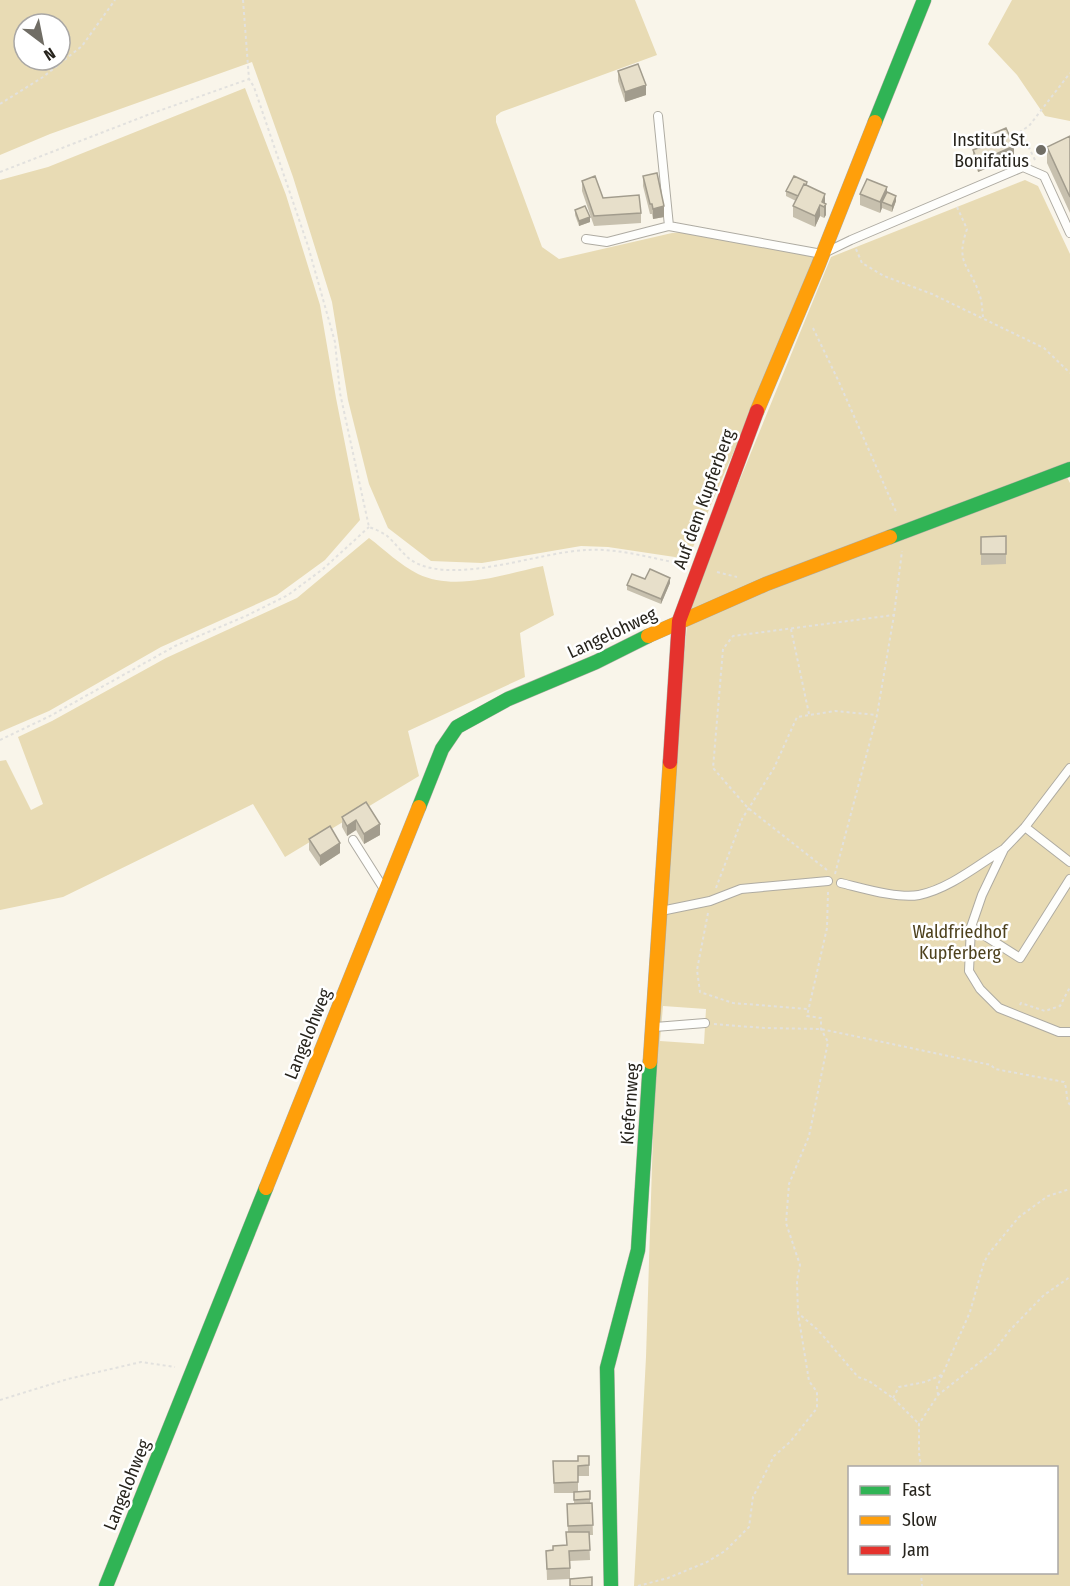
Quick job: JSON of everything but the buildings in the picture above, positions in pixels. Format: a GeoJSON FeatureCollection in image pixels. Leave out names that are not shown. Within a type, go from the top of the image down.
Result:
{"type":"FeatureCollection","features":[{"type":"Feature","properties":{"kind":"street","name":"Auf dem Kupferberg"},"geometry":{"type":"LineString","coordinates":[[679,621],[747,434],[924,0]]}},
{"type":"Feature","properties":{"kind":"street"},"geometry":{"type":"LineString","coordinates":[[679,621],[766,584],[1070,469]]}},
{"type":"Feature","properties":{"kind":"street","name":"Langelohweg"},"geometry":{"type":"LineString","coordinates":[[106,1586],[442,750],[457,727],[508,699],[596,662],[679,621]]}},
{"type":"Feature","properties":{"kind":"street","name":"Kiefernweg"},"geometry":{"type":"LineString","coordinates":[[611,1586],[607,1368],[638,1250],[679,621]]}},
{"type":"Feature","properties":{"kind":"lane"},"geometry":{"type":"LineString","coordinates":[[658,116],[669,226]]}},
{"type":"Feature","properties":{"kind":"lane"},"geometry":{"type":"LineString","coordinates":[[586,239],[607,242],[669,226],[822,254],[1023,167],[1044,176],[1070,233]]}},
{"type":"Feature","properties":{"kind":"lane"},"geometry":{"type":"LineString","coordinates":[[841,883],[884,893],[918,895],[948,884],[1004,849],[1025,827],[1070,768]]}},
{"type":"Feature","properties":{"kind":"lane"},"geometry":{"type":"LineString","coordinates":[[1025,827],[1070,862]]}},
{"type":"Feature","properties":{"kind":"lane"},"geometry":{"type":"LineString","coordinates":[[353,840],[386,892]]}},
{"type":"Feature","properties":{"kind":"lane"},"geometry":{"type":"LineString","coordinates":[[1004,849],[982,895],[971,927],[969,972],[999,1008],[1059,1032],[1070,1032]]}},
{"type":"Feature","properties":{"kind":"lane"},"geometry":{"type":"LineString","coordinates":[[971,927],[1020,958],[1070,879]]}},
{"type":"Feature","properties":{"kind":"lane"},"geometry":{"type":"LineString","coordinates":[[660,912],[710,901],[741,890],[828,881]]}},
{"type":"Feature","properties":{"kind":"lane"},"geometry":{"type":"LineString","coordinates":[[653,1027],[705,1023]]}},
{"type":"Feature","properties":{"kind":"path"},"geometry":{"type":"LineString","coordinates":[[0,104],[43,77],[82,46],[115,0]]}},
{"type":"Feature","properties":{"kind":"path"},"geometry":{"type":"LineString","coordinates":[[243,0],[249,79],[254,87],[308,246],[335,342],[340,393],[369,527]]}},
{"type":"Feature","properties":{"kind":"path"},"geometry":{"type":"LineString","coordinates":[[1044,176],[1021,131],[1029,126],[1070,73]]}},
{"type":"Feature","properties":{"kind":"path"},"geometry":{"type":"LineString","coordinates":[[0,172],[150,114],[249,79]]}},
{"type":"Feature","properties":{"kind":"path"},"geometry":{"type":"LineString","coordinates":[[953,198],[967,229],[961,247],[966,269],[979,293],[983,317]]}},
{"type":"Feature","properties":{"kind":"path"},"geometry":{"type":"LineString","coordinates":[[851,240],[862,263],[884,276],[932,294],[1044,348],[1070,373]]}},
{"type":"Feature","properties":{"kind":"path"},"geometry":{"type":"LineString","coordinates":[[801,304],[839,382],[904,532],[894,615],[877,715],[834,875],[748,808],[713,768],[723,649],[733,636],[894,615]]}},
{"type":"Feature","properties":{"kind":"path"},"geometry":{"type":"LineString","coordinates":[[369,527],[385,534],[415,562],[445,570],[475,569],[534,557],[588,550],[617,552],[744,578]]}},
{"type":"Feature","properties":{"kind":"path"},"geometry":{"type":"LineString","coordinates":[[0,741],[50,716],[175,646],[246,616],[288,595],[323,569],[369,527]]}},
{"type":"Feature","properties":{"kind":"path"},"geometry":{"type":"LineString","coordinates":[[791,629],[809,715]]}},
{"type":"Feature","properties":{"kind":"path"},"geometry":{"type":"LineString","coordinates":[[808,1010],[733,1003],[700,992],[697,970],[710,901],[742,819],[774,768],[797,717],[835,711],[877,715]]}},
{"type":"Feature","properties":{"kind":"path"},"geometry":{"type":"LineString","coordinates":[[638,1586],[668,1578],[707,1562],[725,1551],[749,1527],[753,1497],[774,1456],[790,1442],[817,1408],[817,1392],[809,1381],[798,1313],[797,1281],[800,1265],[786,1223],[789,1184],[809,1136],[828,1042],[821,1029],[821,1018],[807,1016],[827,928],[828,881]]}},
{"type":"Feature","properties":{"kind":"path"},"geometry":{"type":"LineString","coordinates":[[1012,1014],[1022,1003],[1046,1011],[1060,1006],[1070,987]]}},
{"type":"Feature","properties":{"kind":"path"},"geometry":{"type":"LineString","coordinates":[[705,1023],[764,1028],[821,1029],[991,1065],[995,1069],[1064,1082],[1070,1105]]}},
{"type":"Feature","properties":{"kind":"path"},"geometry":{"type":"LineString","coordinates":[[938,1395],[937,1387],[970,1312],[984,1262],[990,1252],[1019,1217],[1048,1196],[1070,1190]]}},
{"type":"Feature","properties":{"kind":"path"},"geometry":{"type":"LineString","coordinates":[[921,1466],[919,1424],[938,1395],[994,1351],[1010,1330],[1044,1295],[1070,1277]]}},
{"type":"Feature","properties":{"kind":"path"},"geometry":{"type":"LineString","coordinates":[[798,1313],[818,1330],[858,1377],[869,1381],[893,1398],[919,1424]]}},
{"type":"Feature","properties":{"kind":"path"},"geometry":{"type":"LineString","coordinates":[[0,1400],[68,1379],[141,1362],[172,1366],[191,1374]]}},
{"type":"Feature","properties":{"kind":"path"},"geometry":{"type":"LineString","coordinates":[[893,1398],[900,1387],[925,1382],[944,1374]]}},
{"type":"Feature","properties":{"kind":"green space"},"geometry":{"type":"Polygon","coordinates":[[[0,0],[635,0],[657,55],[501,112],[496,116],[496,122],[542,247],[559,259],[685,232],[814,256],[814,263],[688,559],[608,547],[581,546],[482,563],[431,561],[388,528],[369,484],[348,400],[332,302],[293,177],[252,62],[50,134],[0,155],[0,0]]]}},
{"type":"Feature","properties":{"kind":"green space"},"geometry":{"type":"Polygon","coordinates":[[[1012,0],[1070,0],[1070,121],[1045,116],[1017,75],[988,44],[1012,0]]]}},
{"type":"Feature","properties":{"kind":"green space"},"geometry":{"type":"Polygon","coordinates":[[[245,88],[286,195],[320,305],[360,520],[325,560],[277,595],[161,647],[49,711],[0,732],[0,180],[48,167],[245,88]]]}},
{"type":"Feature","properties":{"kind":"green space","name":"Waldfriedhof Kupferberg"},"geometry":{"type":"Polygon","coordinates":[[[1025,180],[1038,186],[1070,254],[1070,463],[1061,466],[1070,483],[1070,1586],[634,1586],[646,1357],[660,912],[689,604],[831,257],[1025,180]],[[663,1006],[660,1041],[704,1044],[706,1009],[663,1006]]]}},
{"type":"Feature","properties":{"kind":"green space"},"geometry":{"type":"Polygon","coordinates":[[[369,538],[405,566],[433,579],[480,580],[543,566],[554,615],[520,633],[525,677],[408,731],[419,776],[285,857],[253,804],[63,897],[0,910],[0,761],[6,760],[31,810],[43,804],[18,737],[52,721],[166,658],[297,598],[369,538]]]}},
{"type":"Feature","properties":{"kind":"traffic: fast"},"geometry":{"type":"LineString","coordinates":[[875,122],[924,0]]}},
{"type":"Feature","properties":{"kind":"traffic: fast"},"geometry":{"type":"LineString","coordinates":[[890,537],[1070,469]]}},
{"type":"Feature","properties":{"kind":"traffic: fast"},"geometry":{"type":"LineString","coordinates":[[419,807],[442,749],[457,727],[508,699],[596,662],[648,636]]}},
{"type":"Feature","properties":{"kind":"traffic: fast"},"geometry":{"type":"LineString","coordinates":[[611,1586],[607,1368],[638,1250],[650,1062]]}},
{"type":"Feature","properties":{"kind":"traffic: fast"},"geometry":{"type":"LineString","coordinates":[[106,1586],[266,1188]]}},
{"type":"Feature","properties":{"kind":"traffic: slow"},"geometry":{"type":"LineString","coordinates":[[757,411],[875,122]]}},
{"type":"Feature","properties":{"kind":"traffic: slow"},"geometry":{"type":"LineString","coordinates":[[648,636],[766,584],[890,537]]}},
{"type":"Feature","properties":{"kind":"traffic: slow"},"geometry":{"type":"LineString","coordinates":[[650,1062],[670,762]]}},
{"type":"Feature","properties":{"kind":"traffic: slow"},"geometry":{"type":"LineString","coordinates":[[266,1188],[419,807]]}},
{"type":"Feature","properties":{"kind":"traffic: jam"},"geometry":{"type":"LineString","coordinates":[[670,762],[679,621],[757,411]]}},
{"type":"Feature","properties":{"kind":"place","name":"Institut St. Bonifatius"},"geometry":{"type":"Point","coordinates":[1041,150]}}]}
